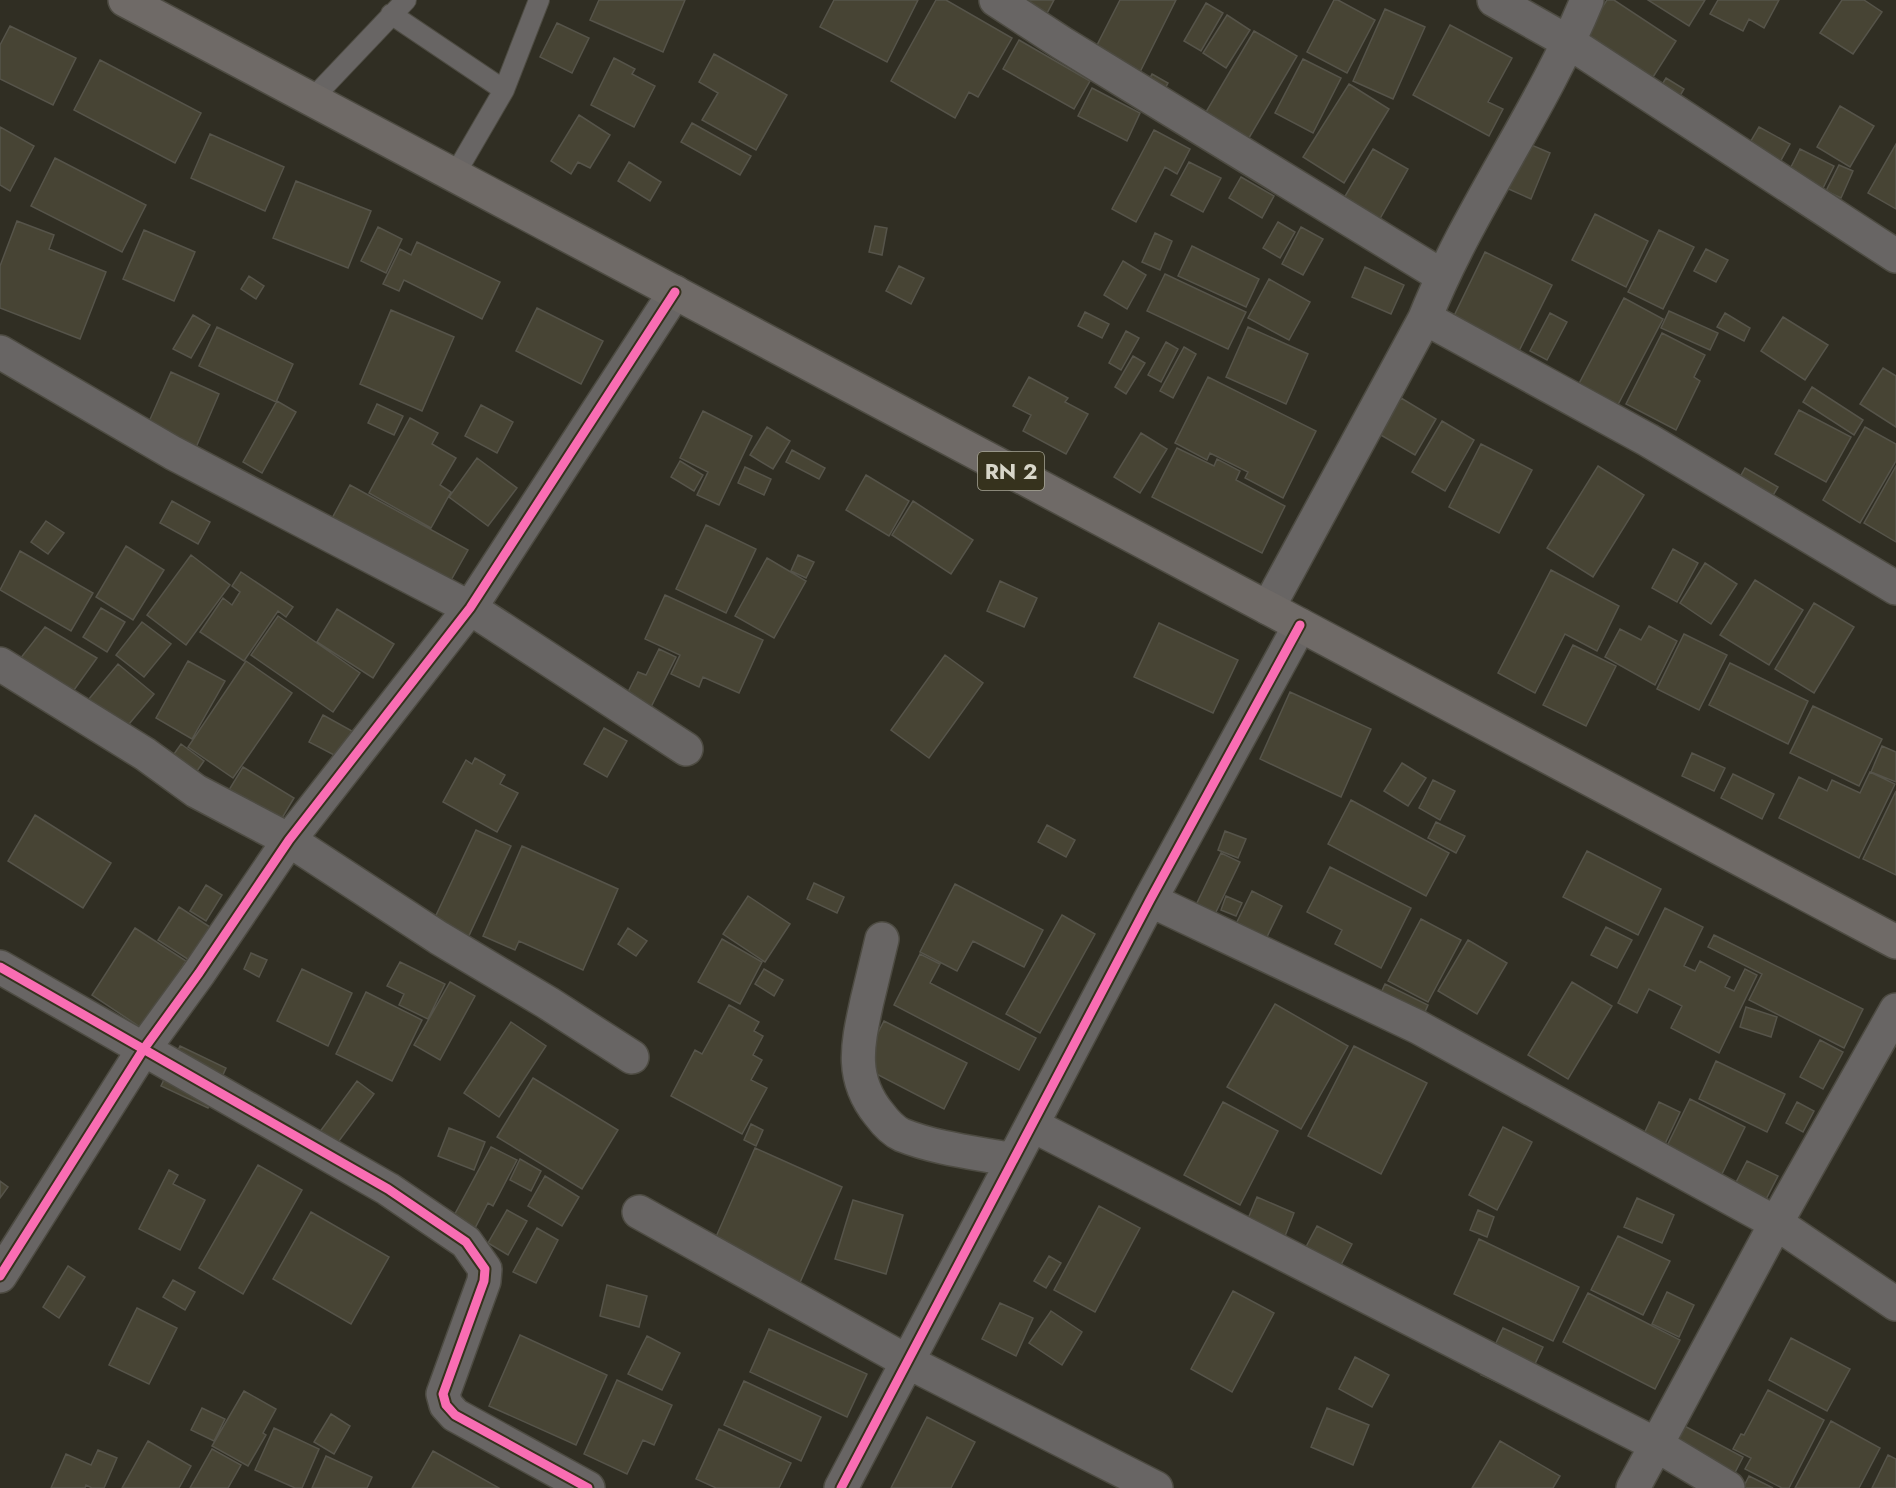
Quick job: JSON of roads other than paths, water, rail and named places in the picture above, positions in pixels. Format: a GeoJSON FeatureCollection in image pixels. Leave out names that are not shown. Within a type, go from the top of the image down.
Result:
{"type":"FeatureCollection","features":[{"type":"Feature","properties":{"kind":"highway","name":"RN 2"},"geometry":{"type":"LineString","coordinates":[[125,0],[1896,942]]}},
{"type":"Feature","properties":{"kind":"street"},"geometry":{"type":"LineString","coordinates":[[996,0],[1062,43],[1442,276]]}},
{"type":"Feature","properties":{"kind":"street"},"geometry":{"type":"LineString","coordinates":[[1494,0],[1570,43],[1896,256]]}},
{"type":"Feature","properties":{"kind":"street"},"geometry":{"type":"LineString","coordinates":[[1268,608],[1425,318],[1442,276],[1570,43],[1587,0]]}},
{"type":"Feature","properties":{"kind":"street"},"geometry":{"type":"LineString","coordinates":[[0,1276],[143,1050],[290,840],[470,608],[675,292]]}},
{"type":"Feature","properties":{"kind":"street"},"geometry":{"type":"LineString","coordinates":[[1425,318],[1648,440],[1896,588]]}},
{"type":"Feature","properties":{"kind":"street"},"geometry":{"type":"LineString","coordinates":[[0,352],[173,453],[470,608],[686,749]]}},
{"type":"Feature","properties":{"kind":"street"},"geometry":{"type":"LineString","coordinates":[[842,1488],[1150,900],[1300,625]]}},
{"type":"Feature","properties":{"kind":"street"},"geometry":{"type":"LineString","coordinates":[[0,664],[145,754],[196,791],[290,840],[439,938],[548,1003],[632,1057]]}},
{"type":"Feature","properties":{"kind":"street"},"geometry":{"type":"LineString","coordinates":[[1150,900],[1418,1027],[1776,1223],[1896,1304]]}},
{"type":"Feature","properties":{"kind":"street"},"geometry":{"type":"LineString","coordinates":[[882,939],[858,1043],[861,1083],[873,1107],[886,1123],[900,1134],[926,1142],[1013,1160]]}},
{"type":"Feature","properties":{"kind":"street"},"geometry":{"type":"LineString","coordinates":[[0,967],[143,1050],[334,1156],[388,1189],[466,1242],[485,1269],[484,1281],[443,1394],[446,1405],[455,1415],[588,1488]]}},
{"type":"Feature","properties":{"kind":"street"},"geometry":{"type":"LineString","coordinates":[[1633,1488],[1776,1223],[1896,1011]]}},
{"type":"Feature","properties":{"kind":"street"},"geometry":{"type":"LineString","coordinates":[[1032,1125],[1656,1444],[1728,1488]]}},
{"type":"Feature","properties":{"kind":"street"},"geometry":{"type":"LineString","coordinates":[[639,1212],[908,1362],[1156,1488]]}},
{"type":"Feature","properties":{"kind":"lane"},"geometry":{"type":"LineString","coordinates":[[312,99],[406,0]]}},
{"type":"Feature","properties":{"kind":"lane"},"geometry":{"type":"LineString","coordinates":[[454,176],[504,90],[539,0]]}},
{"type":"Feature","properties":{"kind":"lane"},"geometry":{"type":"LineString","coordinates":[[391,14],[504,90]]}}]}
